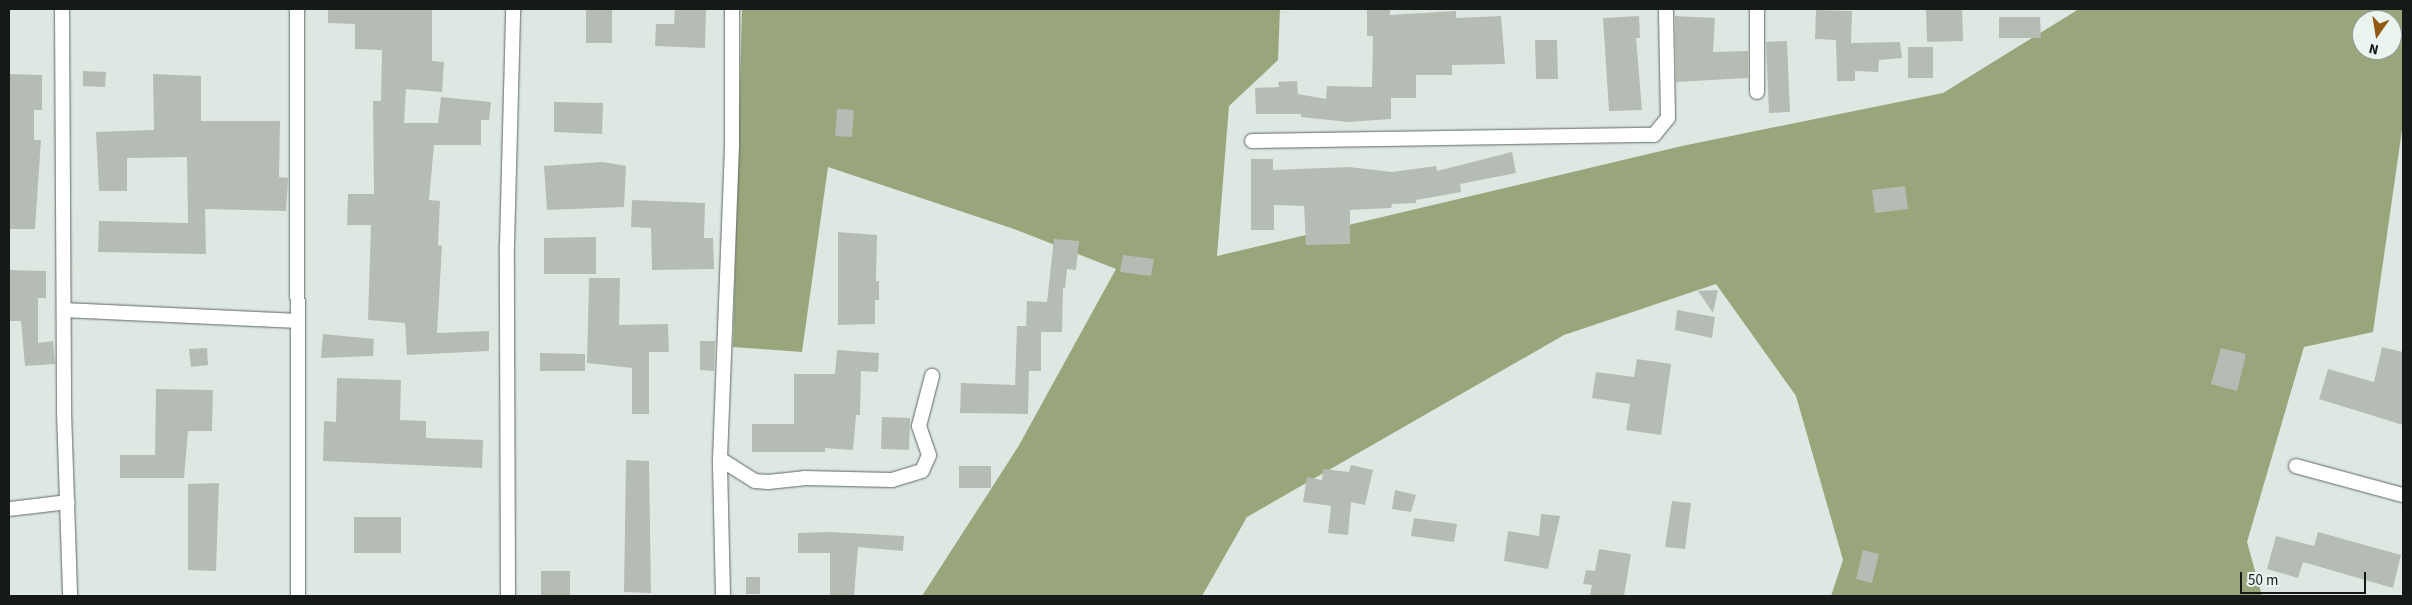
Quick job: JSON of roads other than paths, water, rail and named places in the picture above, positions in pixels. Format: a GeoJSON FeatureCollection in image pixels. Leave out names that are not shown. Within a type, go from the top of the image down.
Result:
{"type":"FeatureCollection","features":[{"type":"Feature","properties":{"kind":"street"},"geometry":{"type":"LineString","coordinates":[[62,9],[70,596]]}},
{"type":"Feature","properties":{"kind":"street"},"geometry":{"type":"LineString","coordinates":[[297,9],[298,596]]}},
{"type":"Feature","properties":{"kind":"street"},"geometry":{"type":"LineString","coordinates":[[508,596],[507,245],[513,9]]}},
{"type":"Feature","properties":{"kind":"street"},"geometry":{"type":"LineString","coordinates":[[723,596],[720,459],[732,145],[732,9]]}},
{"type":"Feature","properties":{"kind":"street"},"geometry":{"type":"LineString","coordinates":[[1252,141],[1654,135],[1668,118],[1666,9]]}},
{"type":"Feature","properties":{"kind":"street"},"geometry":{"type":"LineString","coordinates":[[1757,92],[1758,9]]}},
{"type":"Feature","properties":{"kind":"street"},"geometry":{"type":"LineString","coordinates":[[65,310],[297,321]]}},
{"type":"Feature","properties":{"kind":"street"},"geometry":{"type":"LineString","coordinates":[[720,459],[755,481],[768,482],[804,478],[892,480],[922,471],[929,455],[919,426],[932,376]]}},
{"type":"Feature","properties":{"kind":"street"},"geometry":{"type":"LineString","coordinates":[[2296,466],[2403,495]]}},
{"type":"Feature","properties":{"kind":"street"},"geometry":{"type":"LineString","coordinates":[[9,509],[68,502]]}}]}
